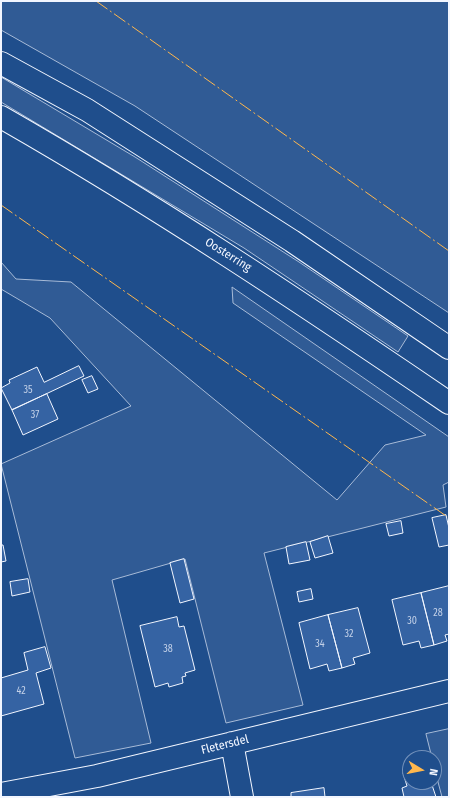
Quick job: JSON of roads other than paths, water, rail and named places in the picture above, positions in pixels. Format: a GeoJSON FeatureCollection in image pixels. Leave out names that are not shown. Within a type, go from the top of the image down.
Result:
{"type":"FeatureCollection","features":[{"type":"Feature","properties":{"kind":"main road"},"geometry":{"type":"LineString","coordinates":[[1,62],[94,114],[292,241],[449,348]]}},
{"type":"Feature","properties":{"kind":"main road","name":"Oosterring"},"geometry":{"type":"LineString","coordinates":[[1,117],[59,150],[266,279],[449,403]]}},
{"type":"Feature","properties":{"kind":"main road","name":"Fletersdel"},"geometry":{"type":"LineString","coordinates":[[1,794],[97,776],[449,691]]}},
{"type":"Feature","properties":{"kind":"main road"},"geometry":{"type":"LineString","coordinates":[[232,743],[242,797]]}}]}
